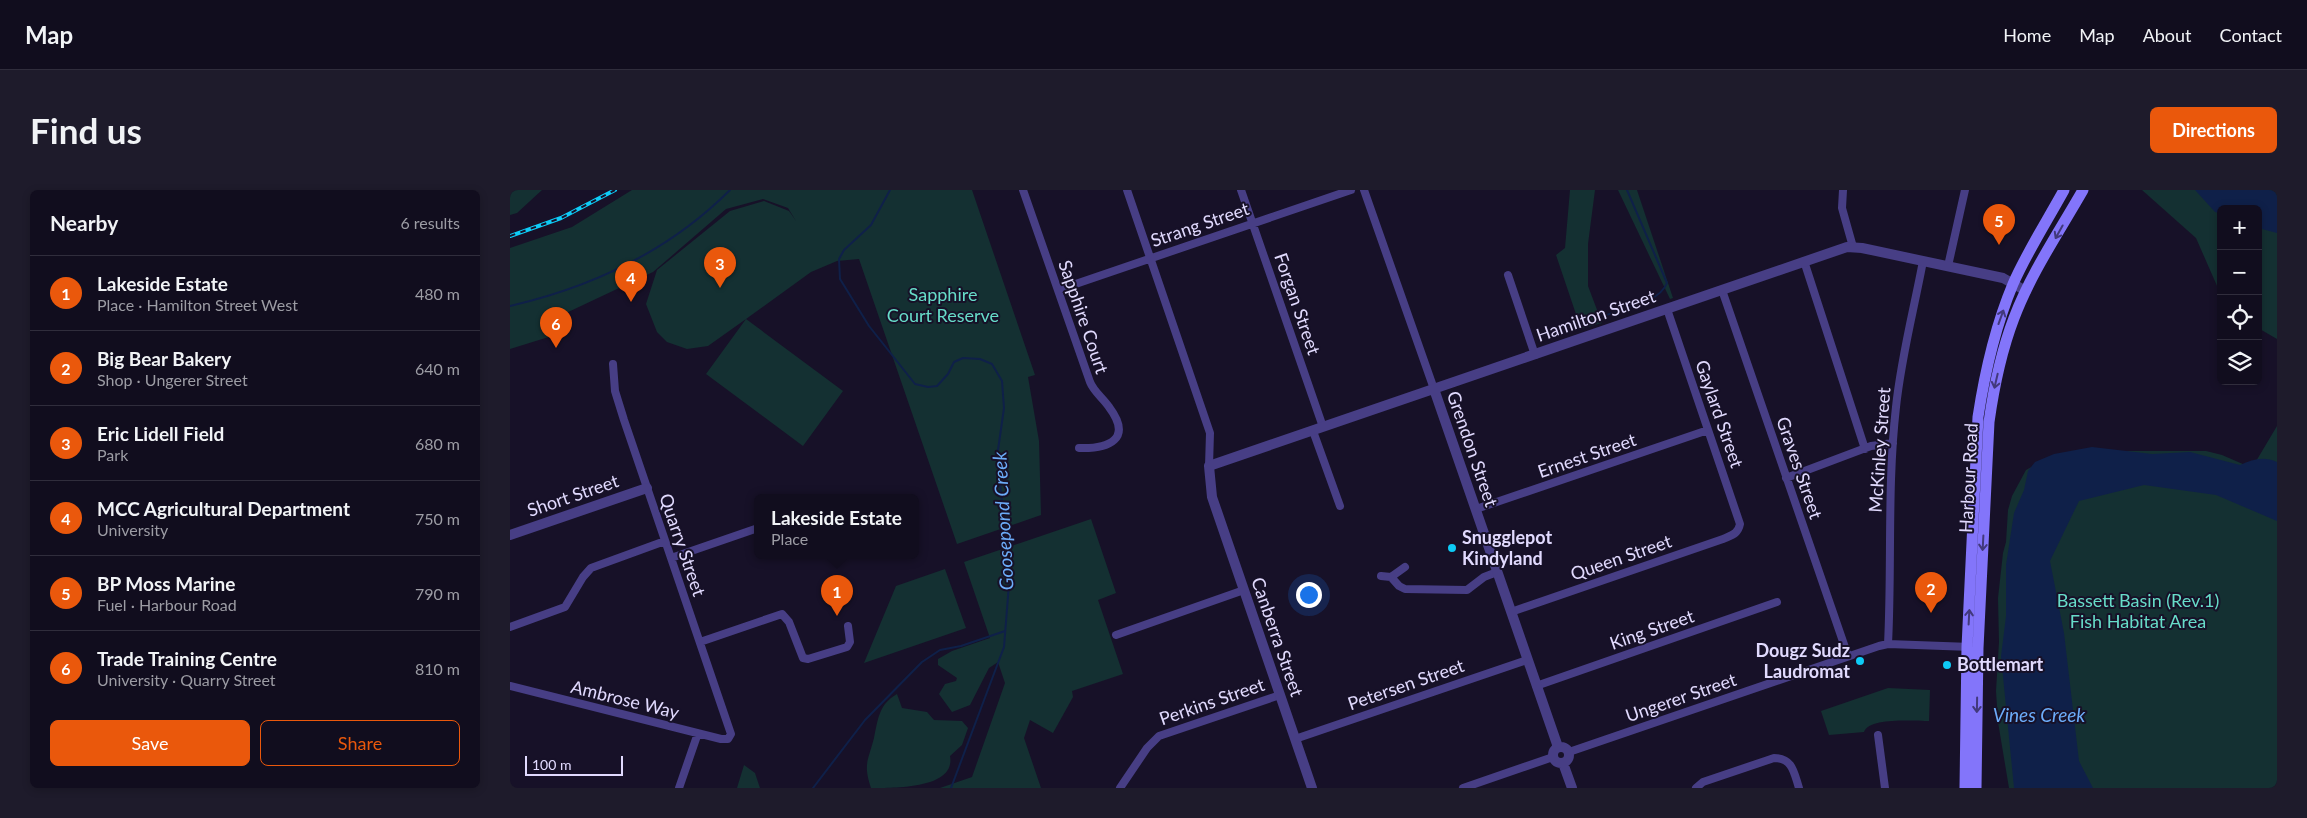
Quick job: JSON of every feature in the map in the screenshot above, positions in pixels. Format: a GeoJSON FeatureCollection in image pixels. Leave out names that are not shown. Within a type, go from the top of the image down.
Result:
{"type":"FeatureCollection","features":[{"type":"Feature","properties":{"kind":"main road","name":"Harbour Road"},"geometry":{"type":"LineString","coordinates":[[1976,788],[1973,647],[1978,417],[1989,352],[2013,284],[2064,190]]}},
{"type":"Feature","properties":{"kind":"main road","name":"Harbour Road"},"geometry":{"type":"LineString","coordinates":[[1965,788],[1989,422],[1993,395],[2003,351],[2014,317],[2083,190]]}},
{"type":"Feature","properties":{"kind":"street","name":"Sapphire Court"},"geometry":{"type":"LineString","coordinates":[[1023,190],[1090,382],[1111,408],[1119,431],[1116,440],[1112,442],[1095,448],[1079,448]]}},
{"type":"Feature","properties":{"kind":"street"},"geometry":{"type":"LineString","coordinates":[[1127,190],[1210,433],[1209,466]]}},
{"type":"Feature","properties":{"kind":"street","name":"Forgan Street"},"geometry":{"type":"LineString","coordinates":[[1241,190],[1318,429],[1340,506]]}},
{"type":"Feature","properties":{"kind":"street","name":"Strang Street"},"geometry":{"type":"LineString","coordinates":[[1058,290],[1352,190]]}},
{"type":"Feature","properties":{"kind":"street","name":"Grendon Street"},"geometry":{"type":"LineString","coordinates":[[1364,190],[1558,747]]}},
{"type":"Feature","properties":{"kind":"street"},"geometry":{"type":"LineString","coordinates":[[1843,190],[1842,208],[1853,247]]}},
{"type":"Feature","properties":{"kind":"street"},"geometry":{"type":"LineString","coordinates":[[1948,266],[1965,190]]}},
{"type":"Feature","properties":{"kind":"street","name":"Hamilton Street"},"geometry":{"type":"LineString","coordinates":[[1209,466],[1804,262],[1853,247],[2003,278],[2026,292]]}},
{"type":"Feature","properties":{"kind":"street","name":"McKinley Street"},"geometry":{"type":"LineString","coordinates":[[1888,644],[1893,443],[1900,375],[1923,261]]}},
{"type":"Feature","properties":{"kind":"street"},"geometry":{"type":"LineString","coordinates":[[1804,262],[1865,449]]}},
{"type":"Feature","properties":{"kind":"street"},"geometry":{"type":"LineString","coordinates":[[1508,275],[1535,355]]}},
{"type":"Feature","properties":{"kind":"street","name":"Graves Street"},"geometry":{"type":"LineString","coordinates":[[1722,290],[1848,656]]}},
{"type":"Feature","properties":{"kind":"street","name":"Gaylard Street"},"geometry":{"type":"LineString","coordinates":[[1667,309],[1740,524],[1739,530]]}},
{"type":"Feature","properties":{"kind":"street","name":"Quarry Street"},"geometry":{"type":"LineString","coordinates":[[613,364],[615,392],[731,734]]}},
{"type":"Feature","properties":{"kind":"street","name":"Ernest Street"},"geometry":{"type":"LineString","coordinates":[[1476,510],[1708,430]]}},
{"type":"Feature","properties":{"kind":"street"},"geometry":{"type":"LineString","coordinates":[[1786,478],[1865,449],[1893,443]]}},
{"type":"Feature","properties":{"kind":"street","name":"Canberra Street"},"geometry":{"type":"LineString","coordinates":[[1209,466],[1212,497],[1312,788]]}},
{"type":"Feature","properties":{"kind":"street","name":"Short Street"},"geometry":{"type":"LineString","coordinates":[[510,535],[647,488]]}},
{"type":"Feature","properties":{"kind":"street"},"geometry":{"type":"LineString","coordinates":[[671,558],[754,529]]}},
{"type":"Feature","properties":{"kind":"street","name":"Queen Street"},"geometry":{"type":"LineString","coordinates":[[1511,612],[1723,539],[1736,534],[1739,530]]}},
{"type":"Feature","properties":{"kind":"street"},"geometry":{"type":"LineString","coordinates":[[510,627],[565,607],[583,577],[591,568],[665,541]]}},
{"type":"Feature","properties":{"kind":"street"},"geometry":{"type":"LineString","coordinates":[[1381,576],[1391,577],[1405,567]]}},
{"type":"Feature","properties":{"kind":"street"},"geometry":{"type":"LineString","coordinates":[[1391,577],[1399,586],[1406,588],[1461,591],[1467,590],[1484,577],[1497,572]]}},
{"type":"Feature","properties":{"kind":"street"},"geometry":{"type":"LineString","coordinates":[[1116,635],[1244,590]]}},
{"type":"Feature","properties":{"kind":"street","name":"King Street"},"geometry":{"type":"LineString","coordinates":[[1536,686],[1777,602]]}},
{"type":"Feature","properties":{"kind":"street"},"geometry":{"type":"LineString","coordinates":[[700,642],[782,614],[788,622],[803,658],[808,659],[847,646],[850,642],[848,626]]}},
{"type":"Feature","properties":{"kind":"street","name":"Ungerer Street"},"geometry":{"type":"LineString","coordinates":[[1569,752],[1888,644],[1973,647]]}},
{"type":"Feature","properties":{"kind":"street","name":"Petersen Street"},"geometry":{"type":"LineString","coordinates":[[1295,739],[1527,660]]}},
{"type":"Feature","properties":{"kind":"street","name":"Ambrose Way"},"geometry":{"type":"LineString","coordinates":[[510,686],[698,733],[726,739],[731,734]]}},
{"type":"Feature","properties":{"kind":"street","name":"Perkins Street"},"geometry":{"type":"LineString","coordinates":[[1120,788],[1147,748],[1159,736],[1280,695]]}},
{"type":"Feature","properties":{"kind":"street"},"geometry":{"type":"LineString","coordinates":[[679,788],[698,733]]}},
{"type":"Feature","properties":{"kind":"street"},"geometry":{"type":"LineString","coordinates":[[1878,735],[1885,788]]}},
{"type":"Feature","properties":{"kind":"street"},"geometry":{"type":"LineString","coordinates":[[1558,747],[1563,747],[1569,752],[1569,758],[1563,763],[1558,763],[1553,758],[1553,752],[1558,747]]}},
{"type":"Feature","properties":{"kind":"street"},"geometry":{"type":"LineString","coordinates":[[1463,788],[1553,758]]}},
{"type":"Feature","properties":{"kind":"street"},"geometry":{"type":"LineString","coordinates":[[1696,788],[1703,782],[1774,758],[1786,759],[1791,765],[1799,788]]}},
{"type":"Feature","properties":{"kind":"street"},"geometry":{"type":"LineString","coordinates":[[1563,763],[1572,788]]}},
{"type":"Feature","properties":{"kind":"green space"},"geometry":{"type":"Polygon","coordinates":[[[510,190],[542,190],[517,213],[510,215],[510,190]]]}},
{"type":"Feature","properties":{"kind":"green space","name":"Sapphire Court Reserve"},"geometry":{"type":"Polygon","coordinates":[[[632,190],[972,190],[1035,375],[1028,377],[1039,441],[1041,515],[957,544],[859,259],[837,261],[811,272],[708,346],[687,349],[667,342],[657,332],[646,304],[657,270],[730,211],[764,201],[789,211],[796,221],[788,208],[763,199],[726,209],[653,272],[564,314],[568,331],[510,349],[510,248],[572,227],[632,190]]]}},
{"type":"Feature","properties":{"kind":"green space"},"geometry":{"type":"Polygon","coordinates":[[[1570,190],[1595,190],[1588,244],[1588,286],[1602,323],[1581,329],[1556,255],[1565,248],[1570,190]]]}},
{"type":"Feature","properties":{"kind":"green space"},"geometry":{"type":"Polygon","coordinates":[[[1618,190],[1637,190],[1673,298],[1670,299],[1618,190]]]}},
{"type":"Feature","properties":{"kind":"green space"},"geometry":{"type":"Polygon","coordinates":[[[2142,190],[2277,190],[2277,339],[2262,330],[2262,205],[2217,205],[2217,286],[2196,238],[2142,190]]]}},
{"type":"Feature","properties":{"kind":"green space"},"geometry":{"type":"Polygon","coordinates":[[[746,319],[843,391],[803,446],[706,374],[746,319]]]}},
{"type":"Feature","properties":{"kind":"green space","name":"Bassett Basin (Rev.1) Fish Habitat Area"},"geometry":{"type":"Polygon","coordinates":[[[2277,426],[2277,788],[2009,788],[1998,722],[1996,691],[1999,642],[1998,598],[2006,542],[2008,510],[2012,496],[2026,470],[2040,462],[2112,451],[2206,451],[2222,455],[2252,468],[2277,426]]]}},
{"type":"Feature","properties":{"kind":"green space"},"geometry":{"type":"Polygon","coordinates":[[[1091,519],[1116,593],[1098,600],[1123,674],[1072,691],[1073,697],[1053,733],[1030,720],[1024,738],[1041,788],[940,788],[972,777],[1005,683],[998,662],[989,668],[970,705],[952,712],[939,694],[945,684],[956,681],[957,678],[938,665],[938,659],[952,651],[990,638],[964,562],[1091,519]]]}},
{"type":"Feature","properties":{"kind":"green space"},"geometry":{"type":"Polygon","coordinates":[[[945,569],[966,628],[864,663],[896,586],[945,569]]]}},
{"type":"Feature","properties":{"kind":"green space"},"geometry":{"type":"Polygon","coordinates":[[[1888,688],[1930,690],[1929,721],[1883,722],[1868,727],[1864,732],[1829,735],[1821,711],[1888,688]]]}},
{"type":"Feature","properties":{"kind":"green space"},"geometry":{"type":"Polygon","coordinates":[[[897,694],[902,708],[927,712],[934,720],[962,721],[968,728],[962,745],[950,756],[949,767],[944,774],[935,780],[909,786],[871,788],[867,773],[867,763],[878,718],[886,702],[897,694]]]}},
{"type":"Feature","properties":{"kind":"green space"},"geometry":{"type":"Polygon","coordinates":[[[744,765],[755,773],[760,788],[737,788],[744,765]]]}},
{"type":"Feature","properties":{"kind":"water"},"geometry":{"type":"Polygon","coordinates":[[[2195,190],[2277,190],[2277,233],[2262,229],[2262,205],[2217,205],[2217,213],[2195,190]]]}},
{"type":"Feature","properties":{"kind":"water","name":"Vines Creek"},"geometry":{"type":"Polygon","coordinates":[[[2092,447],[2152,454],[2190,452],[2240,465],[2259,459],[2277,462],[2277,521],[2216,495],[2144,485],[2079,501],[2050,561],[2064,633],[2079,761],[2093,788],[2014,788],[2001,656],[2006,616],[2006,565],[2014,513],[2024,490],[2028,471],[2035,462],[2054,454],[2092,447]]]}},
{"type":"Feature","properties":{"kind":"waterway"},"geometry":{"type":"LineString","coordinates":[[510,306],[571,288],[600,277],[628,263],[682,231],[730,190]]}},
{"type":"Feature","properties":{"kind":"waterway","name":"Goosepond Creek"},"geometry":{"type":"LineString","coordinates":[[890,190],[871,225],[844,250],[839,259],[840,279],[869,326],[915,384],[928,387],[937,386],[948,374],[954,362],[963,358],[980,359],[992,364],[1002,381],[1004,408],[997,457],[1010,571],[1004,647],[951,788]]}},
{"type":"Feature","properties":{"kind":"waterway"},"geometry":{"type":"LineString","coordinates":[[1604,316],[1649,300],[1663,290],[1667,283],[1627,190]]}},
{"type":"Feature","properties":{"kind":"waterway"},"geometry":{"type":"LineString","coordinates":[[813,788],[865,720],[922,662],[940,650],[961,646],[1005,631]]}},
{"type":"Feature","properties":{"kind":"railway"},"geometry":{"type":"LineString","coordinates":[[510,236],[561,218],[615,190]]}},
{"type":"Feature","properties":{"kind":"place","name":"BP Moss Marine"},"geometry":{"type":"Point","coordinates":[1999,245]}},
{"type":"Feature","properties":{"kind":"place","name":"Eric Lidell Field"},"geometry":{"type":"Point","coordinates":[720,288]}},
{"type":"Feature","properties":{"kind":"place","name":"MCC Agricultural Department"},"geometry":{"type":"Point","coordinates":[631,302]}},
{"type":"Feature","properties":{"kind":"place","name":"Trade Training Centre"},"geometry":{"type":"Point","coordinates":[556,348]}},
{"type":"Feature","properties":{"kind":"place","name":"Snugglepot Kindyland"},"geometry":{"type":"Point","coordinates":[1452,548]}},
{"type":"Feature","properties":{"kind":"place","name":"Big Bear Bakery"},"geometry":{"type":"Point","coordinates":[1931,613]}},
{"type":"Feature","properties":{"kind":"place","name":"Lakeside Estate"},"geometry":{"type":"Point","coordinates":[837,616]}},
{"type":"Feature","properties":{"kind":"place","name":"Dougz Sudz Laudromat"},"geometry":{"type":"Point","coordinates":[1860,661]}},
{"type":"Feature","properties":{"kind":"place","name":"Bottlemart"},"geometry":{"type":"Point","coordinates":[1947,665]}}]}
